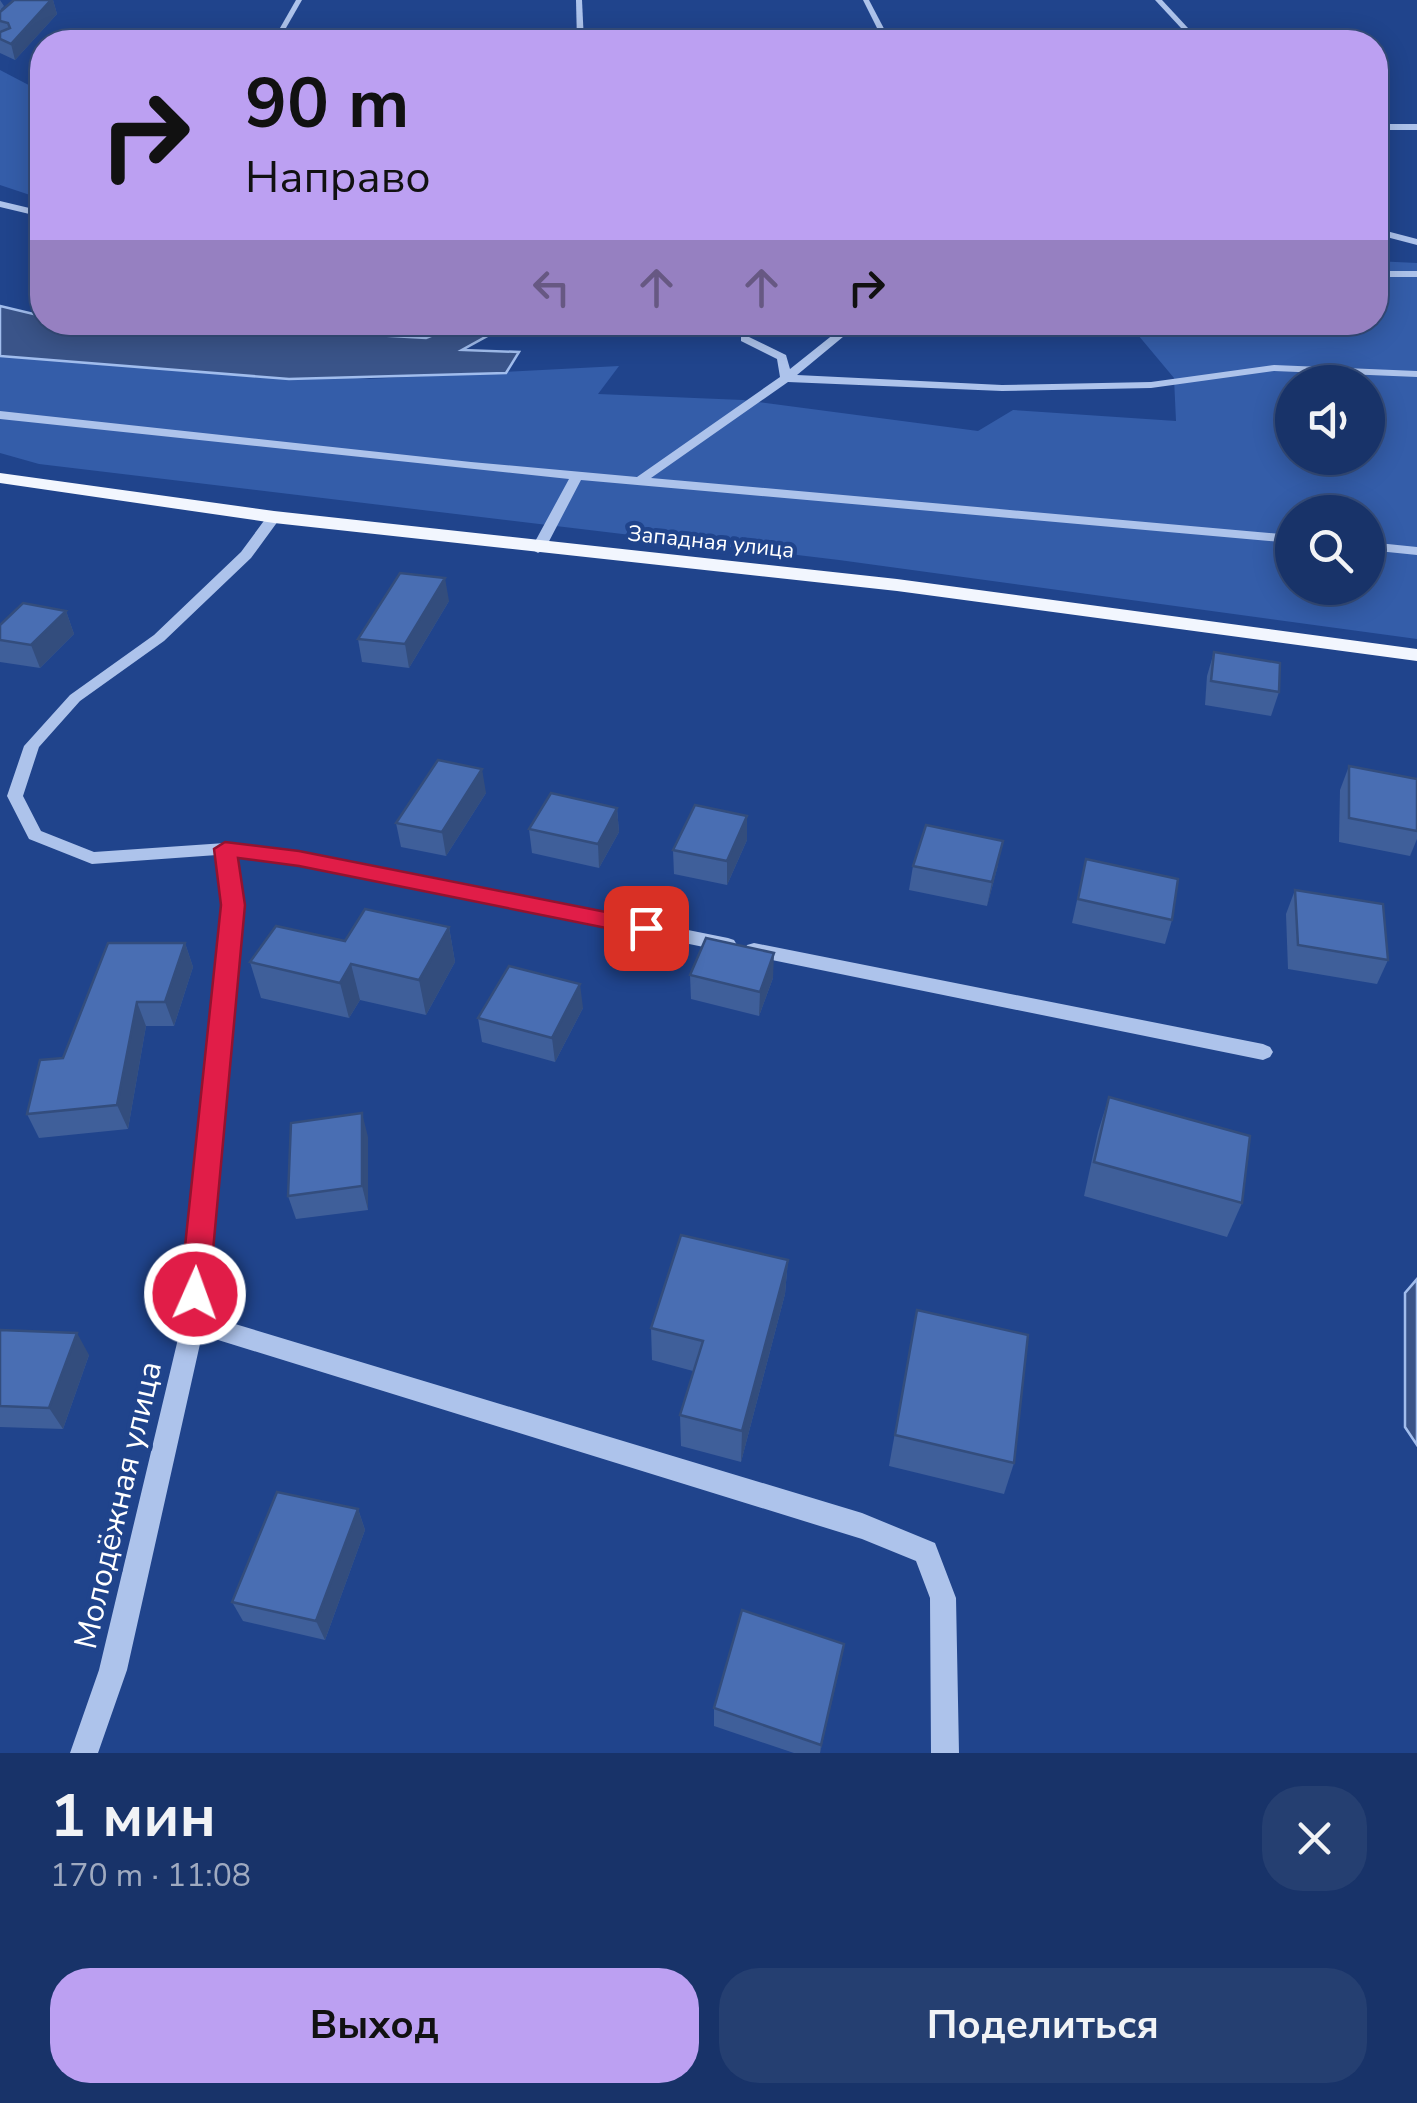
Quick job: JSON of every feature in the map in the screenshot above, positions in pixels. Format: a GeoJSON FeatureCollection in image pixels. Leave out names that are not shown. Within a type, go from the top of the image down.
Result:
{"type":"FeatureCollection","features":[{"type":"Feature","properties":{"kind":"main road","name":"Западная улица"},"geometry":{"type":"LineString","coordinates":[[0,478],[274,517],[897,586],[1417,654]]}},
{"type":"Feature","properties":{"kind":"street"},"geometry":{"type":"LineString","coordinates":[[282,30],[299,0]]}},
{"type":"Feature","properties":{"kind":"street"},"geometry":{"type":"LineString","coordinates":[[579,0],[580,30]]}},
{"type":"Feature","properties":{"kind":"street"},"geometry":{"type":"LineString","coordinates":[[866,0],[882,30]]}},
{"type":"Feature","properties":{"kind":"street"},"geometry":{"type":"LineString","coordinates":[[1158,0],[1187,30]]}},
{"type":"Feature","properties":{"kind":"street"},"geometry":{"type":"LineString","coordinates":[[1388,128],[1417,127]]}},
{"type":"Feature","properties":{"kind":"street"},"geometry":{"type":"LineString","coordinates":[[0,204],[30,211]]}},
{"type":"Feature","properties":{"kind":"street"},"geometry":{"type":"LineString","coordinates":[[1388,234],[1417,242]]}},
{"type":"Feature","properties":{"kind":"street"},"geometry":{"type":"LineString","coordinates":[[1388,274],[1417,274]]}},
{"type":"Feature","properties":{"kind":"street"},"geometry":{"type":"LineString","coordinates":[[642,478],[786,378],[840,335]]}},
{"type":"Feature","properties":{"kind":"street"},"geometry":{"type":"LineString","coordinates":[[745,339],[782,357],[786,378]]}},
{"type":"Feature","properties":{"kind":"street"},"geometry":{"type":"LineString","coordinates":[[786,378],[1002,388],[1151,385],[1274,368],[1417,374]]}},
{"type":"Feature","properties":{"kind":"street"},"geometry":{"type":"LineString","coordinates":[[0,416],[1275,537]]}},
{"type":"Feature","properties":{"kind":"street"},"geometry":{"type":"LineString","coordinates":[[538,549],[578,474]]}},
{"type":"Feature","properties":{"kind":"street"},"geometry":{"type":"LineString","coordinates":[[274,517],[246,556],[158,638],[75,698],[32,746],[15,796],[35,834],[92,858],[225,849],[299,858],[1263,1052]]}},
{"type":"Feature","properties":{"kind":"street"},"geometry":{"type":"LineString","coordinates":[[1385,548],[1417,551]]}},
{"type":"Feature","properties":{"kind":"street","name":"Молодёжная улица"},"geometry":{"type":"LineString","coordinates":[[84,1753],[113,1670],[194,1322],[197,1237],[233,905],[225,849]]}},
{"type":"Feature","properties":{"kind":"street"},"geometry":{"type":"LineString","coordinates":[[194,1322],[843,1520],[926,1552],[943,1598],[944,1753]]}},
{"type":"Feature","properties":{"kind":"shaded area"},"geometry":{"type":"Polygon","coordinates":[[[0,70],[30,86],[30,195],[0,185],[0,70]]]}},
{"type":"Feature","properties":{"kind":"shaded area"},"geometry":{"type":"Polygon","coordinates":[[[1388,262],[1417,263],[1417,639],[839,560],[39,464],[0,453],[0,351],[369,379],[619,366],[598,394],[743,400],[978,431],[1013,410],[1176,421],[1174,378],[1138,335],[1388,335],[1388,262]]]}},
{"type":"Feature","properties":{"kind":"shaded area"},"geometry":{"type":"Polygon","coordinates":[[[0,306],[30,313],[30,335],[489,335],[462,350],[519,352],[506,373],[289,379],[0,356],[0,306]]]}},
{"type":"Feature","properties":{"kind":"shaded area"},"geometry":{"type":"Polygon","coordinates":[[[1417,1279],[1417,1445],[1405,1427],[1405,1293],[1417,1279]]]}},
{"type":"Feature","properties":{"kind":"building"},"geometry":{"type":"Polygon","coordinates":[[[14,0],[51,0],[11,44],[0,39],[0,32],[10,28],[0,21],[0,12],[14,0]]]}},
{"type":"Feature","properties":{"kind":"building"},"geometry":{"type":"Polygon","coordinates":[[[400,573],[445,578],[405,644],[358,639],[400,573]]]}},
{"type":"Feature","properties":{"kind":"building"},"geometry":{"type":"Polygon","coordinates":[[[23,603],[66,611],[31,645],[0,640],[0,625],[23,603]]]}},
{"type":"Feature","properties":{"kind":"building"},"geometry":{"type":"Polygon","coordinates":[[[1214,652],[1280,663],[1279,692],[1211,681],[1214,652]]]}},
{"type":"Feature","properties":{"kind":"building"},"geometry":{"type":"Polygon","coordinates":[[[438,760],[482,769],[442,832],[396,823],[438,760]]]}},
{"type":"Feature","properties":{"kind":"building"},"geometry":{"type":"Polygon","coordinates":[[[1349,766],[1417,779],[1417,831],[1349,818],[1349,766]]]}},
{"type":"Feature","properties":{"kind":"building"},"geometry":{"type":"Polygon","coordinates":[[[551,793],[617,808],[598,844],[529,829],[551,793]]]}},
{"type":"Feature","properties":{"kind":"building"},"geometry":{"type":"Polygon","coordinates":[[[695,805],[747,816],[727,861],[673,850],[695,805]]]}},
{"type":"Feature","properties":{"kind":"building"},"geometry":{"type":"Polygon","coordinates":[[[926,825],[1003,841],[992,882],[913,866],[926,825]]]}},
{"type":"Feature","properties":{"kind":"building"},"geometry":{"type":"Polygon","coordinates":[[[1086,859],[1178,879],[1172,920],[1078,899],[1086,859]]]}},
{"type":"Feature","properties":{"kind":"building"},"geometry":{"type":"Polygon","coordinates":[[[1295,890],[1383,904],[1388,960],[1298,945],[1295,890]]]}},
{"type":"Feature","properties":{"kind":"building"},"geometry":{"type":"Polygon","coordinates":[[[365,909],[449,927],[419,980],[351,964],[340,983],[250,962],[276,926],[345,941],[365,909]]]}},
{"type":"Feature","properties":{"kind":"building"},"geometry":{"type":"Polygon","coordinates":[[[706,938],[774,953],[760,992],[690,975],[706,938]]]}},
{"type":"Feature","properties":{"kind":"building"},"geometry":{"type":"Polygon","coordinates":[[[108,943],[185,943],[165,1002],[137,1002],[117,1105],[27,1114],[40,1060],[63,1058],[108,943]]]}},
{"type":"Feature","properties":{"kind":"building"},"geometry":{"type":"Polygon","coordinates":[[[509,966],[580,984],[552,1038],[478,1018],[509,966]]]}},
{"type":"Feature","properties":{"kind":"building"},"geometry":{"type":"Polygon","coordinates":[[[1109,1097],[1250,1136],[1242,1203],[1094,1162],[1109,1097]]]}},
{"type":"Feature","properties":{"kind":"building"},"geometry":{"type":"Polygon","coordinates":[[[362,1113],[362,1186],[288,1196],[291,1123],[362,1113]]]}},
{"type":"Feature","properties":{"kind":"building"},"geometry":{"type":"Polygon","coordinates":[[[681,1235],[788,1260],[742,1431],[680,1415],[703,1341],[651,1328],[681,1235]]]}},
{"type":"Feature","properties":{"kind":"building"},"geometry":{"type":"Polygon","coordinates":[[[917,1310],[1028,1335],[1014,1463],[895,1435],[917,1310]]]}},
{"type":"Feature","properties":{"kind":"building"},"geometry":{"type":"Polygon","coordinates":[[[0,1330],[77,1333],[49,1408],[0,1406],[0,1330]]]}},
{"type":"Feature","properties":{"kind":"building"},"geometry":{"type":"Polygon","coordinates":[[[277,1492],[358,1509],[316,1621],[232,1602],[277,1492]]]}},
{"type":"Feature","properties":{"kind":"building"},"geometry":{"type":"Polygon","coordinates":[[[742,1610],[844,1644],[821,1745],[714,1708],[742,1610]]]}},
{"type":"Feature","properties":{"kind":"route"},"geometry":{"type":"LineString","coordinates":[[195,1294],[197,1237],[233,905],[225,849],[299,858],[646,928]]}}]}
